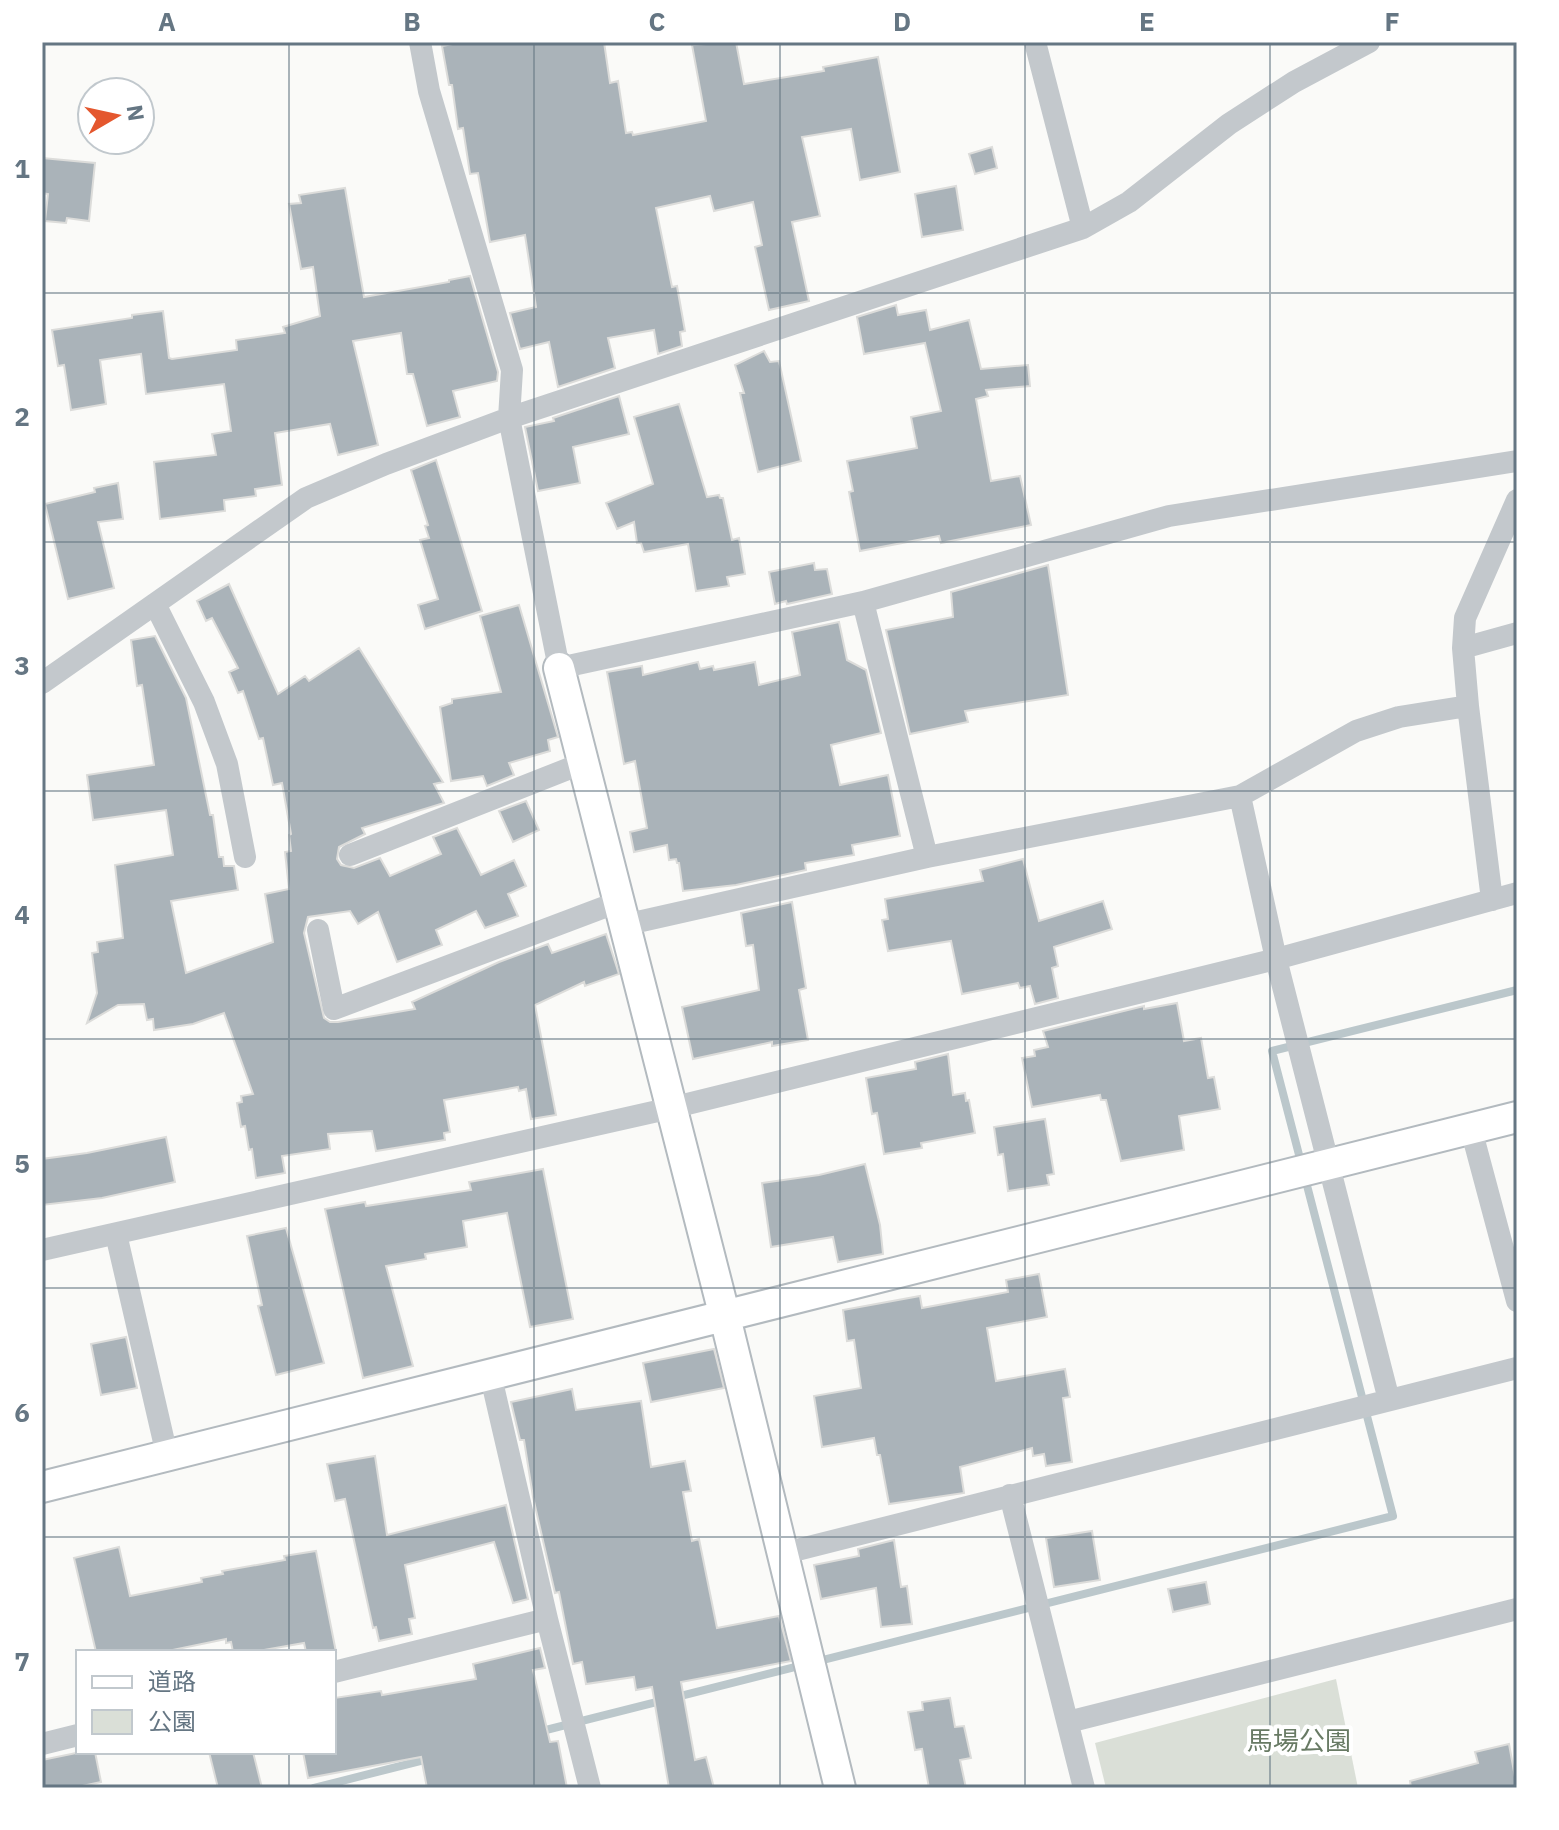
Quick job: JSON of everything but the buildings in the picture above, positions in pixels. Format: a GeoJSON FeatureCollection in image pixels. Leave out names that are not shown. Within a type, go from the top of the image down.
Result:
{"type":"FeatureCollection","features":[{"type":"Feature","properties":{"kind":"street"},"geometry":{"type":"LineString","coordinates":[[420,42],[429,91],[512,370],[509,418],[559,668],[725,1317],[840,1788]]}},
{"type":"Feature","properties":{"kind":"street"},"geometry":{"type":"LineString","coordinates":[[1035,42],[1083,228]]}},
{"type":"Feature","properties":{"kind":"street"},"geometry":{"type":"LineString","coordinates":[[42,683],[306,498],[509,418],[1083,228],[1129,202],[1229,124],[1294,82],[1369,42]]}},
{"type":"Feature","properties":{"kind":"street"},"geometry":{"type":"LineString","coordinates":[[559,668],[863,602],[1169,516],[1517,461]]}},
{"type":"Feature","properties":{"kind":"street"},"geometry":{"type":"LineString","coordinates":[[1492,900],[1463,648],[1465,618],[1517,500]]}},
{"type":"Feature","properties":{"kind":"street"},"geometry":{"type":"LineString","coordinates":[[863,602],[927,857]]}},
{"type":"Feature","properties":{"kind":"street"},"geometry":{"type":"LineString","coordinates":[[155,604],[204,702],[227,764],[245,857]]}},
{"type":"Feature","properties":{"kind":"street"},"geometry":{"type":"LineString","coordinates":[[1463,648],[1517,633]]}},
{"type":"Feature","properties":{"kind":"street"},"geometry":{"type":"LineString","coordinates":[[318,930],[334,1009],[621,914],[1240,796],[1356,731],[1399,717],[1468,706]]}},
{"type":"Feature","properties":{"kind":"street"},"geometry":{"type":"LineString","coordinates":[[350,855],[583,763]]}},
{"type":"Feature","properties":{"kind":"street"},"geometry":{"type":"LineString","coordinates":[[1240,796],[1276,959],[1389,1400]]}},
{"type":"Feature","properties":{"kind":"street"},"geometry":{"type":"LineString","coordinates":[[42,1250],[671,1108],[1276,959],[1517,893]]}},
{"type":"Feature","properties":{"kind":"street"},"geometry":{"type":"LineString","coordinates":[[42,1487],[1517,1117]]}},
{"type":"Feature","properties":{"kind":"street"},"geometry":{"type":"LineString","coordinates":[[1471,1129],[1517,1301]]}},
{"type":"Feature","properties":{"kind":"street"},"geometry":{"type":"LineString","coordinates":[[116,1234],[167,1455]]}},
{"type":"Feature","properties":{"kind":"street"},"geometry":{"type":"LineString","coordinates":[[781,1554],[1517,1368]]}},
{"type":"Feature","properties":{"kind":"street"},"geometry":{"type":"LineString","coordinates":[[490,1373],[590,1788]]}},
{"type":"Feature","properties":{"kind":"street"},"geometry":{"type":"LineString","coordinates":[[1010,1495],[1084,1788]]}},
{"type":"Feature","properties":{"kind":"street"},"geometry":{"type":"LineString","coordinates":[[1068,1722],[1517,1609]]}},
{"type":"Feature","properties":{"kind":"street"},"geometry":{"type":"LineString","coordinates":[[336,1672],[547,1619]]}},
{"type":"Feature","properties":{"kind":"street"},"geometry":{"type":"LineString","coordinates":[[42,1744],[76,1736]]}},
{"type":"Feature","properties":{"kind":"green space","name":"馬場公園"},"geometry":{"type":"Polygon","coordinates":[[[1336,1679],[1358,1788],[1106,1788],[1095,1743],[1336,1679]]]}},
{"type":"Feature","properties":{"kind":"waterway"},"geometry":{"type":"LineString","coordinates":[[538,1732],[1393,1516],[1272,1051],[1517,990]]}},
{"type":"Feature","properties":{"kind":"waterway"},"geometry":{"type":"LineString","coordinates":[[314,1788],[432,1758]]}}]}
